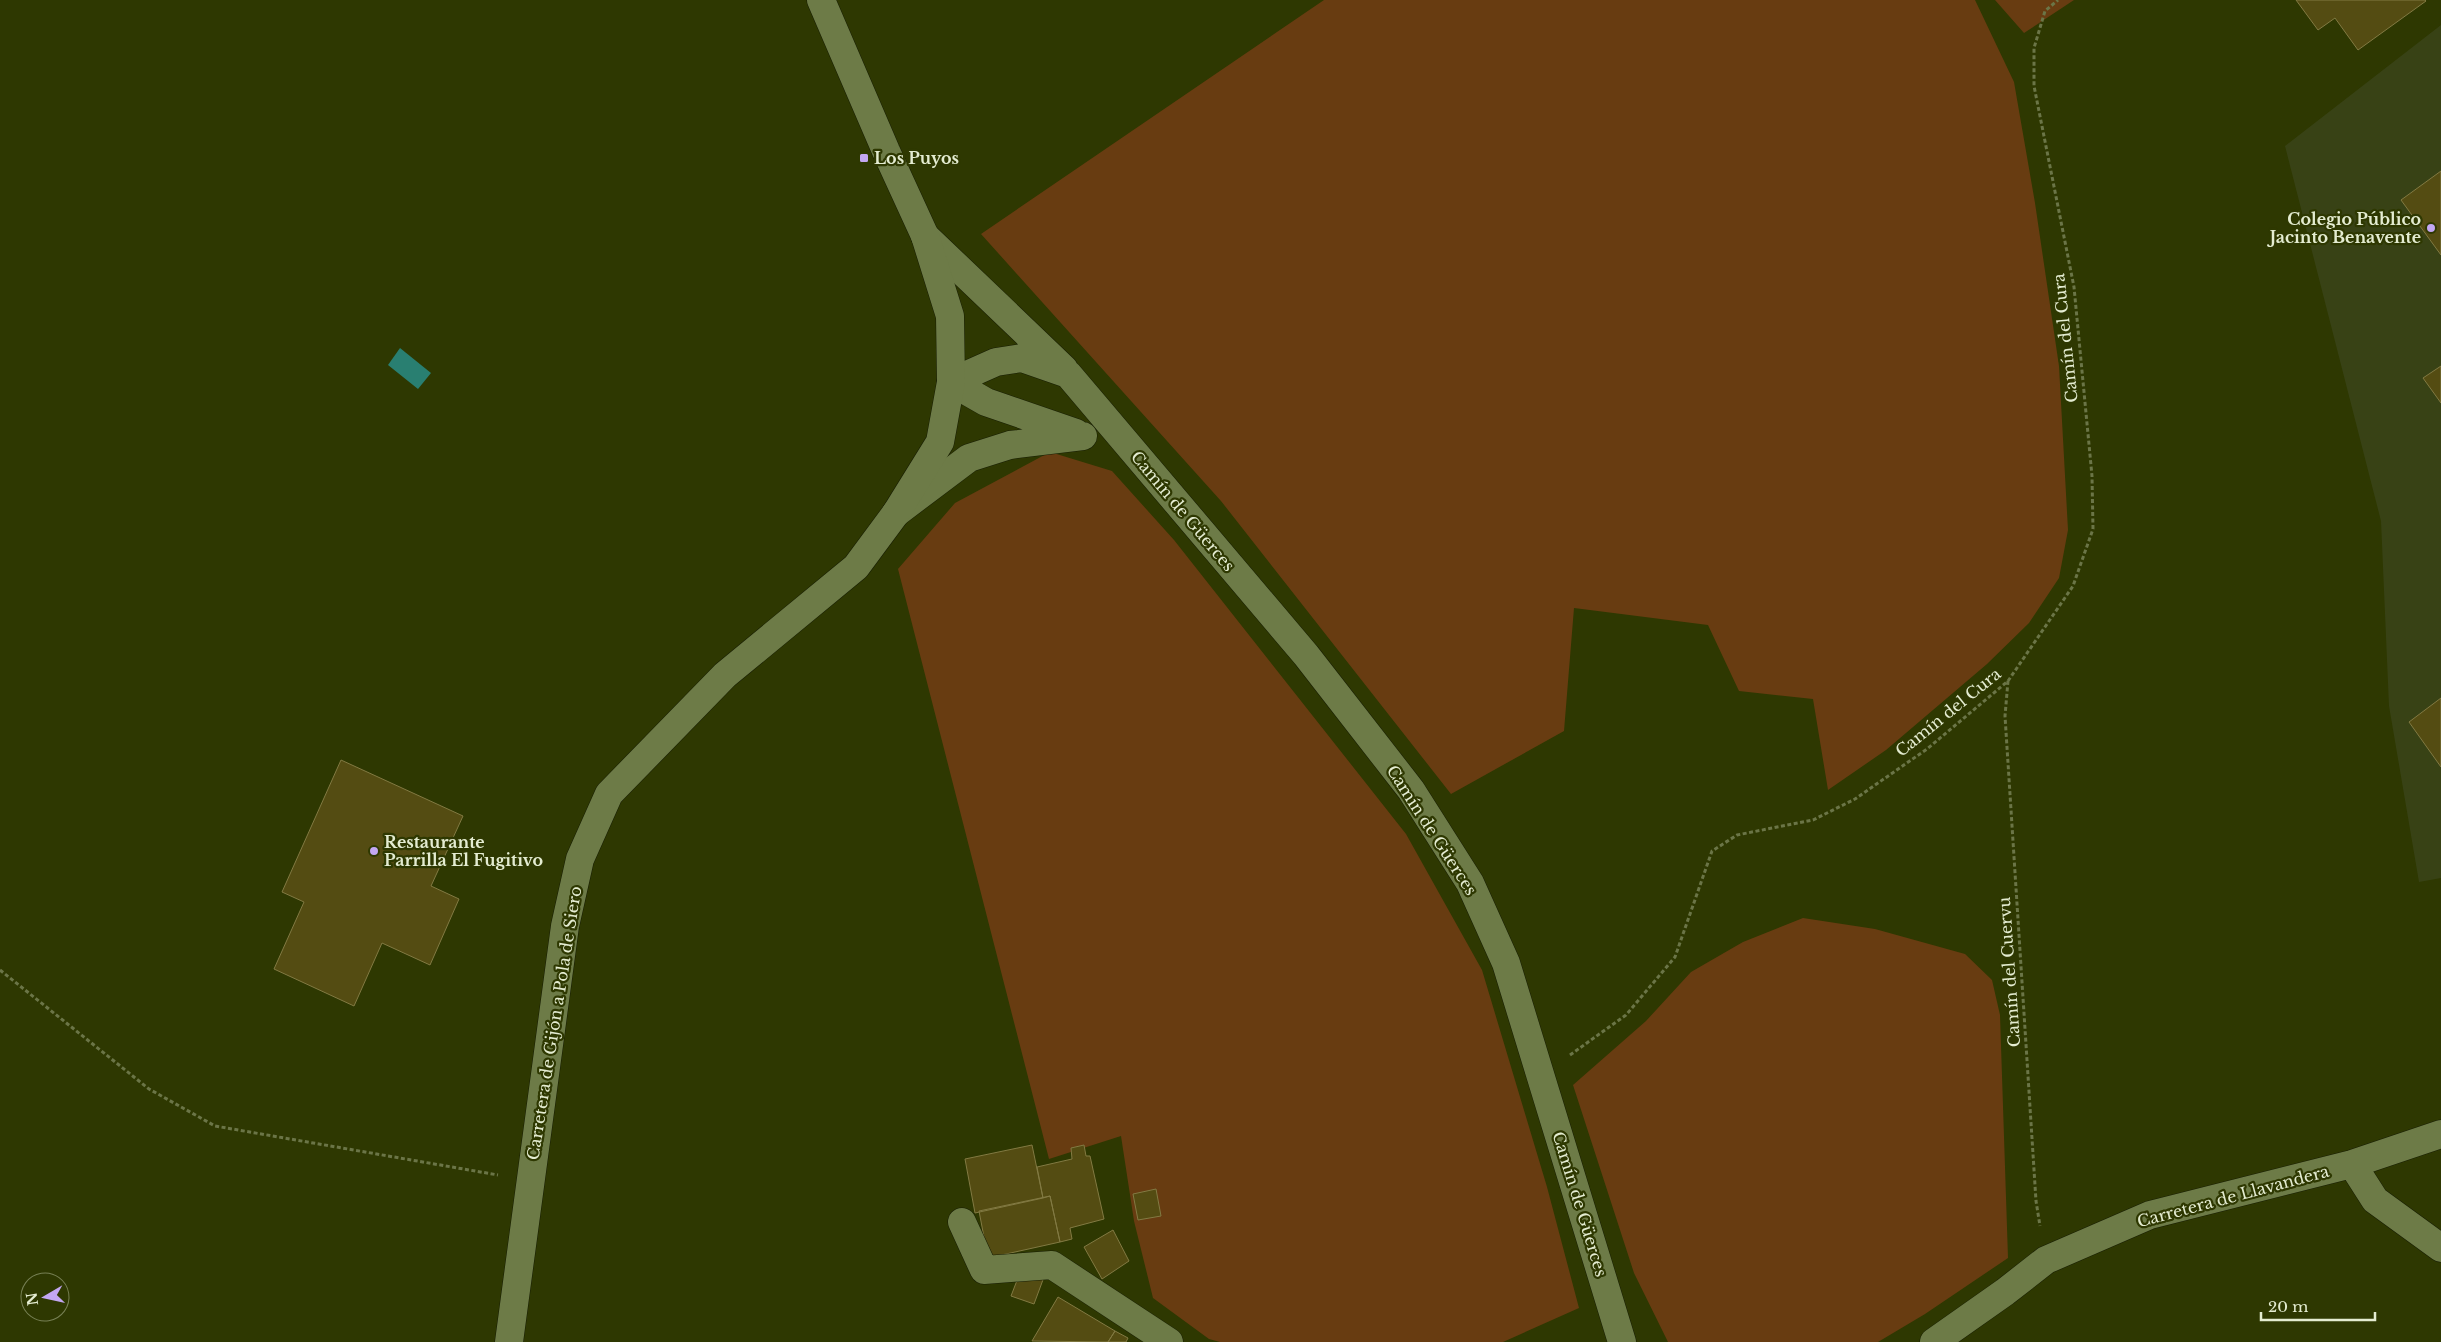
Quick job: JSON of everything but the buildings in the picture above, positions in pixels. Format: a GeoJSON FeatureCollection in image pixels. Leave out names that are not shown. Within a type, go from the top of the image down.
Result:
{"type":"FeatureCollection","features":[{"type":"Feature","properties":{"kind":"street","name":"Carretera de Gijón a Pola de Siero"},"geometry":{"type":"LineString","coordinates":[[509,1342],[565,926],[580,859],[609,794],[725,675],[856,567],[896,513],[940,442],[951,382],[950,316],[925,236],[821,0]]}},
{"type":"Feature","properties":{"kind":"street","name":"Camín de Güerces"},"geometry":{"type":"LineString","coordinates":[[925,236],[1068,374],[1306,655],[1411,790],[1470,883],[1506,963],[1541,1076],[1614,1340]]}},
{"type":"Feature","properties":{"kind":"street"},"geometry":{"type":"LineString","coordinates":[[951,382],[996,362],[1022,358],[1068,374]]}},
{"type":"Feature","properties":{"kind":"street","name":"Camín de Güerces"},"geometry":{"type":"LineString","coordinates":[[951,382],[986,402],[1083,436],[1129,447]]}},
{"type":"Feature","properties":{"kind":"street","name":"Camín de Güerces"},"geometry":{"type":"LineString","coordinates":[[896,513],[969,458],[1010,444],[1083,436]]}},
{"type":"Feature","properties":{"kind":"street","name":"Carretera de Llavandera"},"geometry":{"type":"LineString","coordinates":[[1934,1342],[2005,1292],[2046,1260],[2150,1214],[2352,1164],[2441,1134]]}},
{"type":"Feature","properties":{"kind":"street"},"geometry":{"type":"LineString","coordinates":[[2352,1164],[2375,1200],[2441,1248]]}},
{"type":"Feature","properties":{"kind":"street"},"geometry":{"type":"LineString","coordinates":[[962,1222],[984,1270],[1052,1265],[1169,1342]]}},
{"type":"Feature","properties":{"kind":"path","name":"Camín del Cura"},"geometry":{"type":"LineString","coordinates":[[1541,1076],[1626,1014],[1674,956],[1712,851],[1737,835],[1813,820],[1855,799],[1927,749],[2008,681],[2073,586],[2093,530],[2092,476],[2074,287],[2034,86],[2034,48],[2045,11],[2058,0]]}},
{"type":"Feature","properties":{"kind":"path","name":"Camín del Cuervu"},"geometry":{"type":"LineString","coordinates":[[2008,681],[2005,716],[2007,755],[2036,1201],[2046,1260]]}},
{"type":"Feature","properties":{"kind":"path"},"geometry":{"type":"LineString","coordinates":[[0,970],[149,1089],[215,1126],[530,1181]]}},
{"type":"Feature","properties":{"kind":"shaded area"},"geometry":{"type":"Polygon","coordinates":[[[1324,0],[1975,0],[2014,82],[2035,203],[2059,366],[2068,530],[2059,578],[2029,623],[1987,664],[1886,750],[1828,790],[1813,699],[1739,691],[1708,625],[1574,608],[1564,731],[1451,794],[1221,501],[981,234],[1324,0]]]}},
{"type":"Feature","properties":{"kind":"shaded area"},"geometry":{"type":"Polygon","coordinates":[[[1995,0],[2074,0],[2024,33],[1995,0]]]}},
{"type":"Feature","properties":{"kind":"shaded area"},"geometry":{"type":"Polygon","coordinates":[[[2441,25],[2441,878],[2419,882],[2389,706],[2381,521],[2285,146],[2441,25]]]}},
{"type":"Feature","properties":{"kind":"shaded area"},"geometry":{"type":"Polygon","coordinates":[[[1050,452],[1112,471],[1174,540],[1406,834],[1482,970],[1547,1187],[1579,1308],[1503,1342],[1220,1342],[1209,1339],[1153,1298],[1134,1221],[1121,1136],[1049,1159],[898,569],[955,503],[1050,452]]]}},
{"type":"Feature","properties":{"kind":"shaded area"},"geometry":{"type":"Polygon","coordinates":[[[1803,918],[1875,929],[1965,954],[1992,980],[2000,1015],[2008,1258],[1925,1314],[1878,1342],[1668,1342],[1634,1273],[1573,1085],[1646,1021],[1691,972],[1743,942],[1803,918]]]}},
{"type":"Feature","properties":{"kind":"water"},"geometry":{"type":"Polygon","coordinates":[[[400,348],[431,373],[418,389],[388,365],[400,348]]]}},
{"type":"Feature","properties":{"kind":"place","name":"Los Puyos"},"geometry":{"type":"Point","coordinates":[864,158]}},
{"type":"Feature","properties":{"kind":"place","name":"Colegio Público Jacinto Benavente"},"geometry":{"type":"Point","coordinates":[2431,228]}},
{"type":"Feature","properties":{"kind":"place","name":"Restaurante Parrilla El Fugitivo"},"geometry":{"type":"Point","coordinates":[374,851]}}]}
